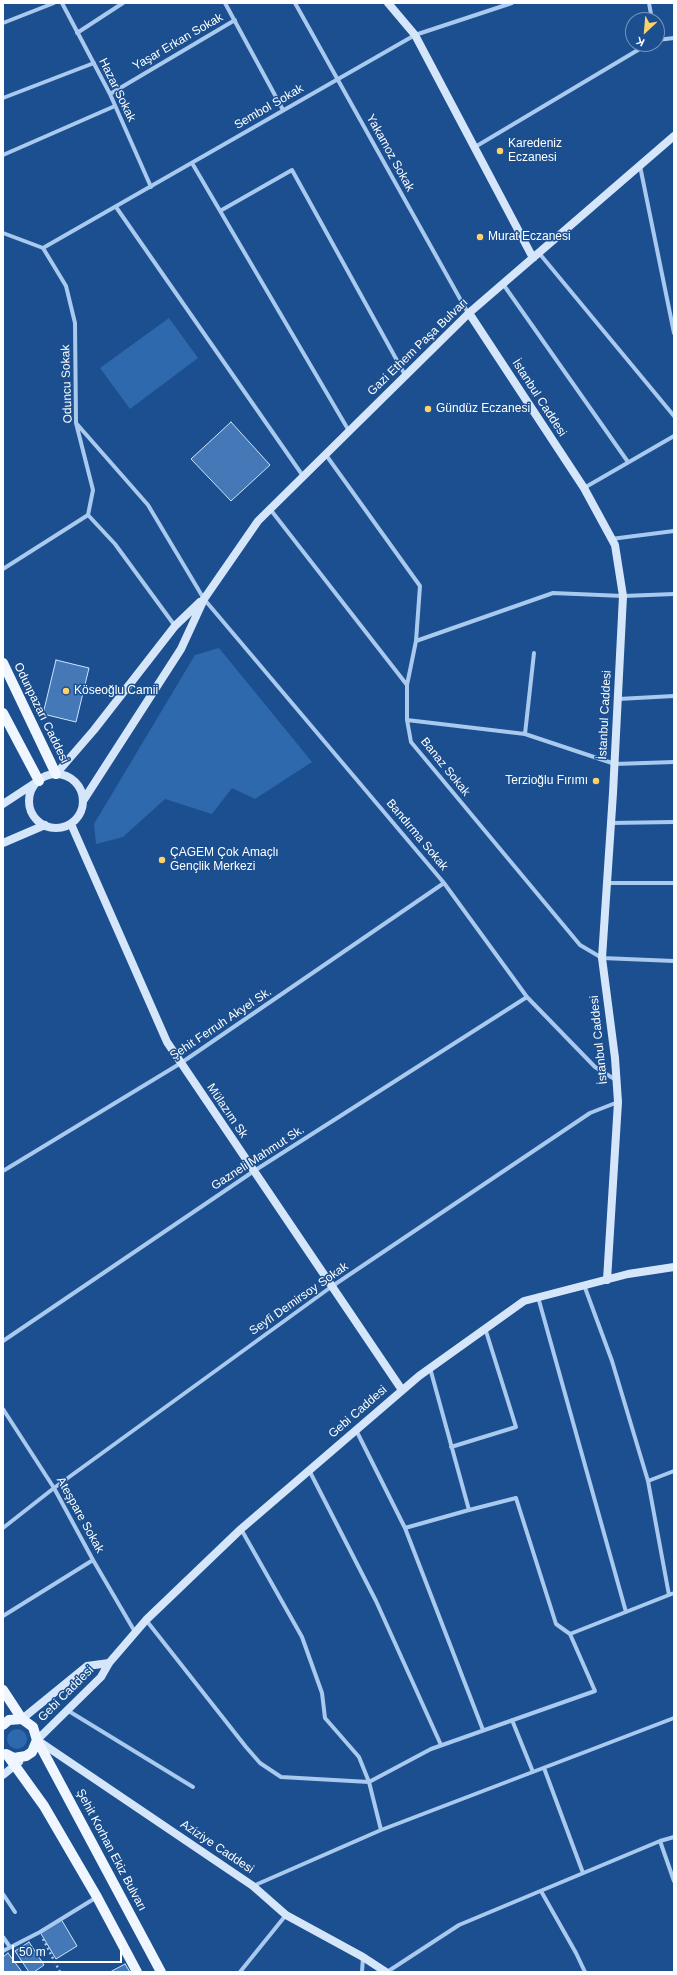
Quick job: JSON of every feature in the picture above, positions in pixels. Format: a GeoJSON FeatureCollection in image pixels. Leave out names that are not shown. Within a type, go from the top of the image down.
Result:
{"type":"FeatureCollection","features":[{"type":"Feature","properties":{"kind":"main road"},"geometry":{"type":"LineString","coordinates":[[388,3],[414,35],[474,147],[536,255]]}},
{"type":"Feature","properties":{"kind":"main road","name":"Gazi Ethem Paşa Bulvarı"},"geometry":{"type":"LineString","coordinates":[[83,801],[181,649],[204,599],[258,521],[469,313],[674,136]]}},
{"type":"Feature","properties":{"kind":"main road","name":"İstanbul Caddesi"},"geometry":{"type":"LineString","coordinates":[[469,313],[584,488],[615,545],[623,596],[615,764],[602,958],[618,1102],[607,1280]]}},
{"type":"Feature","properties":{"kind":"main road","name":"Gazi Ethem Paşa Bulvarı"},"geometry":{"type":"LineString","coordinates":[[56,774],[94,730],[175,626],[204,599]]}},
{"type":"Feature","properties":{"kind":"main road","name":"Odunpazarı Caddesi"},"geometry":{"type":"LineString","coordinates":[[3,662],[56,774]]}},
{"type":"Feature","properties":{"kind":"main road"},"geometry":{"type":"LineString","coordinates":[[3,713],[39,781]]}},
{"type":"Feature","properties":{"kind":"main road"},"geometry":{"type":"LineString","coordinates":[[3,804],[39,781],[50,775],[56,774],[65,776],[78,785],[83,801],[77,818],[71,824],[54,828],[45,826],[35,817],[30,805],[33,787],[39,781]]}},
{"type":"Feature","properties":{"kind":"main road","name":"Mülazım Sk"},"geometry":{"type":"LineString","coordinates":[[71,824],[167,1042],[402,1390]]}},
{"type":"Feature","properties":{"kind":"main road"},"geometry":{"type":"LineString","coordinates":[[3,843],[45,826]]}},
{"type":"Feature","properties":{"kind":"main road","name":"Gebi Caddesi"},"geometry":{"type":"LineString","coordinates":[[37,1740],[66,1709],[101,1677],[109,1663],[146,1620],[240,1528],[402,1390],[430,1368],[524,1301],[607,1280],[674,1266]]}},
{"type":"Feature","properties":{"kind":"main road","name":"Gebi Caddesi"},"geometry":{"type":"LineString","coordinates":[[19,1719],[87,1666],[109,1663]]}},
{"type":"Feature","properties":{"kind":"main road"},"geometry":{"type":"LineString","coordinates":[[3,1690],[19,1719]]}},
{"type":"Feature","properties":{"kind":"main road"},"geometry":{"type":"LineString","coordinates":[[3,1717],[19,1719]]}},
{"type":"Feature","properties":{"kind":"main road"},"geometry":{"type":"LineString","coordinates":[[3,1725],[19,1719]]}},
{"type":"Feature","properties":{"kind":"main road","name":"Şehit Korhan Ekiz Bulvarı"},"geometry":{"type":"LineString","coordinates":[[19,1719],[33,1727],[37,1740],[161,1972]]}},
{"type":"Feature","properties":{"kind":"main road"},"geometry":{"type":"LineString","coordinates":[[3,1775],[26,1756],[35,1746],[37,1740]]}},
{"type":"Feature","properties":{"kind":"main road","name":"Aziziye Caddesi"},"geometry":{"type":"LineString","coordinates":[[37,1740],[252,1886],[286,1915],[363,1957],[386,1972]]}},
{"type":"Feature","properties":{"kind":"main road"},"geometry":{"type":"LineString","coordinates":[[5,1754],[20,1758],[26,1756]]}},
{"type":"Feature","properties":{"kind":"main road"},"geometry":{"type":"LineString","coordinates":[[5,1754],[44,1806],[97,1897],[137,1972]]}},
{"type":"Feature","properties":{"kind":"street"},"geometry":{"type":"LineString","coordinates":[[3,22],[54,3]]}},
{"type":"Feature","properties":{"kind":"street","name":"Hazar Sokak"},"geometry":{"type":"LineString","coordinates":[[62,3],[110,94],[150,187]]}},
{"type":"Feature","properties":{"kind":"street"},"geometry":{"type":"LineString","coordinates":[[77,33],[123,3]]}},
{"type":"Feature","properties":{"kind":"street"},"geometry":{"type":"LineString","coordinates":[[225,3],[284,110]]}},
{"type":"Feature","properties":{"kind":"street","name":"Yakamoz Sokak"},"geometry":{"type":"LineString","coordinates":[[294,3],[469,313]]}},
{"type":"Feature","properties":{"kind":"street","name":"Sembol Sokak"},"geometry":{"type":"LineString","coordinates":[[43,248],[414,35],[495,5],[512,3]]}},
{"type":"Feature","properties":{"kind":"street","name":"Yaşar Erkan Sokak"},"geometry":{"type":"LineString","coordinates":[[110,94],[235,20]]}},
{"type":"Feature","properties":{"kind":"street"},"geometry":{"type":"LineString","coordinates":[[474,147],[634,52]]}},
{"type":"Feature","properties":{"kind":"street"},"geometry":{"type":"LineString","coordinates":[[3,98],[94,63]]}},
{"type":"Feature","properties":{"kind":"street"},"geometry":{"type":"LineString","coordinates":[[3,154],[115,106]]}},
{"type":"Feature","properties":{"kind":"street"},"geometry":{"type":"LineString","coordinates":[[192,163],[349,431]]}},
{"type":"Feature","properties":{"kind":"street"},"geometry":{"type":"LineString","coordinates":[[640,166],[674,333]]}},
{"type":"Feature","properties":{"kind":"street"},"geometry":{"type":"LineString","coordinates":[[220,211],[292,170],[406,376]]}},
{"type":"Feature","properties":{"kind":"street"},"geometry":{"type":"LineString","coordinates":[[116,207],[303,476]]}},
{"type":"Feature","properties":{"kind":"street"},"geometry":{"type":"LineString","coordinates":[[3,233],[43,248]]}},
{"type":"Feature","properties":{"kind":"street","name":"Oduncu Sokak"},"geometry":{"type":"LineString","coordinates":[[43,248],[66,286],[75,323],[76,423],[93,490],[88,516]]}},
{"type":"Feature","properties":{"kind":"street"},"geometry":{"type":"LineString","coordinates":[[536,255],[673,413]]}},
{"type":"Feature","properties":{"kind":"street"},"geometry":{"type":"LineString","coordinates":[[503,284],[628,462]]}},
{"type":"Feature","properties":{"kind":"street","name":"Bandırma Sokak"},"geometry":{"type":"LineString","coordinates":[[76,423],[148,505],[204,599],[444,883],[527,997],[595,1067],[616,1080]]}},
{"type":"Feature","properties":{"kind":"street"},"geometry":{"type":"LineString","coordinates":[[584,488],[674,436]]}},
{"type":"Feature","properties":{"kind":"street","name":"Banaz Sokak"},"geometry":{"type":"LineString","coordinates":[[326,454],[420,586],[416,641],[407,685],[407,720],[411,742],[580,945],[602,958]]}},
{"type":"Feature","properties":{"kind":"street"},"geometry":{"type":"LineString","coordinates":[[270,509],[407,685]]}},
{"type":"Feature","properties":{"kind":"street"},"geometry":{"type":"LineString","coordinates":[[3,568],[88,516],[115,544],[175,626]]}},
{"type":"Feature","properties":{"kind":"street"},"geometry":{"type":"LineString","coordinates":[[611,539],[674,531]]}},
{"type":"Feature","properties":{"kind":"street"},"geometry":{"type":"LineString","coordinates":[[416,641],[553,594],[623,596],[674,594]]}},
{"type":"Feature","properties":{"kind":"street"},"geometry":{"type":"LineString","coordinates":[[525,734],[534,653]]}},
{"type":"Feature","properties":{"kind":"street"},"geometry":{"type":"LineString","coordinates":[[618,699],[674,696]]}},
{"type":"Feature","properties":{"kind":"street"},"geometry":{"type":"LineString","coordinates":[[407,720],[525,734],[615,764],[674,762]]}},
{"type":"Feature","properties":{"kind":"street"},"geometry":{"type":"LineString","coordinates":[[611,823],[674,822]]}},
{"type":"Feature","properties":{"kind":"street","name":"Şehit Ferruh Akyel Sk."},"geometry":{"type":"LineString","coordinates":[[3,1171],[181,1063],[444,883]]}},
{"type":"Feature","properties":{"kind":"street"},"geometry":{"type":"LineString","coordinates":[[607,883],[674,883]]}},
{"type":"Feature","properties":{"kind":"street"},"geometry":{"type":"LineString","coordinates":[[602,958],[674,961]]}},
{"type":"Feature","properties":{"kind":"street","name":"Gazneli Mahmut Sk."},"geometry":{"type":"LineString","coordinates":[[3,1341],[254,1171],[527,997]]}},
{"type":"Feature","properties":{"kind":"street","name":"Seyfi Demirsoy Sokak"},"geometry":{"type":"LineString","coordinates":[[3,1528],[54,1488],[331,1287],[590,1113],[618,1102]]}},
{"type":"Feature","properties":{"kind":"street"},"geometry":{"type":"LineString","coordinates":[[584,1286],[612,1361],[648,1481],[669,1595]]}},
{"type":"Feature","properties":{"kind":"street"},"geometry":{"type":"LineString","coordinates":[[538,1297],[626,1612]]}},
{"type":"Feature","properties":{"kind":"street"},"geometry":{"type":"LineString","coordinates":[[451,1447],[516,1427],[485,1328]]}},
{"type":"Feature","properties":{"kind":"street"},"geometry":{"type":"LineString","coordinates":[[430,1368],[469,1510]]}},
{"type":"Feature","properties":{"kind":"street","name":"Ateşpare Sokak"},"geometry":{"type":"LineString","coordinates":[[3,1410],[54,1488],[93,1560],[136,1632]]}},
{"type":"Feature","properties":{"kind":"street"},"geometry":{"type":"LineString","coordinates":[[356,1430],[405,1528],[483,1730]]}},
{"type":"Feature","properties":{"kind":"street"},"geometry":{"type":"LineString","coordinates":[[309,1470],[376,1601],[442,1745]]}},
{"type":"Feature","properties":{"kind":"street"},"geometry":{"type":"LineString","coordinates":[[648,1481],[674,1471]]}},
{"type":"Feature","properties":{"kind":"street"},"geometry":{"type":"LineString","coordinates":[[146,1620],[260,1764],[281,1777],[369,1782],[442,1745],[594,1691],[570,1634],[556,1624],[516,1498],[405,1528]]}},
{"type":"Feature","properties":{"kind":"street"},"geometry":{"type":"LineString","coordinates":[[240,1528],[302,1637],[322,1693],[325,1718],[359,1757],[369,1782],[381,1830]]}},
{"type":"Feature","properties":{"kind":"street"},"geometry":{"type":"LineString","coordinates":[[3,1616],[93,1560]]}},
{"type":"Feature","properties":{"kind":"street"},"geometry":{"type":"LineString","coordinates":[[570,1634],[674,1592]]}},
{"type":"Feature","properties":{"kind":"street"},"geometry":{"type":"LineString","coordinates":[[66,1709],[193,1787]]}},
{"type":"Feature","properties":{"kind":"street"},"geometry":{"type":"LineString","coordinates":[[252,1886],[381,1830],[674,1718]]}},
{"type":"Feature","properties":{"kind":"street"},"geometry":{"type":"LineString","coordinates":[[512,1720],[533,1772]]}},
{"type":"Feature","properties":{"kind":"street"},"geometry":{"type":"LineString","coordinates":[[544,1768],[583,1873]]}},
{"type":"Feature","properties":{"kind":"street"},"geometry":{"type":"LineString","coordinates":[[386,1972],[459,1925],[660,1841],[674,1837]]}},
{"type":"Feature","properties":{"kind":"street"},"geometry":{"type":"LineString","coordinates":[[660,1841],[674,1881]]}},
{"type":"Feature","properties":{"kind":"street"},"geometry":{"type":"LineString","coordinates":[[541,1891],[585,1972]]}},
{"type":"Feature","properties":{"kind":"street"},"geometry":{"type":"LineString","coordinates":[[3,1894],[16,1912]]}},
{"type":"Feature","properties":{"kind":"street"},"geometry":{"type":"LineString","coordinates":[[3,1951],[40,1932],[97,1897]]}},
{"type":"Feature","properties":{"kind":"street"},"geometry":{"type":"LineString","coordinates":[[240,1972],[286,1915]]}},
{"type":"Feature","properties":{"kind":"street"},"geometry":{"type":"LineString","coordinates":[[3,1937],[10,1947]]}},
{"type":"Feature","properties":{"kind":"street"},"geometry":{"type":"LineString","coordinates":[[362,1972],[363,1957]]}},
{"type":"Feature","properties":{"kind":"path"},"geometry":{"type":"LineString","coordinates":[[40,1932],[60,1972]]}},
{"type":"Feature","properties":{"kind":"shaded area"},"geometry":{"type":"Polygon","coordinates":[[[169,318],[198,358],[130,409],[100,368],[169,318]]]}},
{"type":"Feature","properties":{"kind":"shaded area"},"geometry":{"type":"Polygon","coordinates":[[[219,648],[312,762],[255,799],[232,788],[212,814],[165,799],[123,837],[96,844],[94,824],[195,655],[219,648]]]}},
{"type":"Feature","properties":{"kind":"shaded area"},"geometry":{"type":"Polygon","coordinates":[[[17,1729],[24,1732],[27,1739],[24,1746],[17,1749],[10,1746],[7,1739],[10,1732],[17,1729]]]}},
{"type":"Feature","properties":{"kind":"building"},"geometry":{"type":"Polygon","coordinates":[[[231,422],[270,465],[231,501],[191,459],[231,422]]]}},
{"type":"Feature","properties":{"kind":"building","name":"Köseoğlu Camii"},"geometry":{"type":"Polygon","coordinates":[[[56,660],[89,668],[76,722],[43,714],[56,660]]]}},
{"type":"Feature","properties":{"kind":"building"},"geometry":{"type":"Polygon","coordinates":[[[61,1919],[77,1946],[56,1959],[40,1932],[61,1919]]]}},
{"type":"Feature","properties":{"kind":"building"},"geometry":{"type":"Polygon","coordinates":[[[29,1942],[44,1965],[34,1972],[29,1972],[15,1951],[29,1942]]]}},
{"type":"Feature","properties":{"kind":"building"},"geometry":{"type":"Polygon","coordinates":[[[8,1953],[22,1972],[3,1972],[3,1957],[8,1953]]]}},
{"type":"Feature","properties":{"kind":"building"},"geometry":{"type":"Polygon","coordinates":[[[125,1964],[130,1972],[110,1972],[125,1964]]]}},
{"type":"Feature","properties":{"kind":"place","name":"Karedeniz Eczanesi"},"geometry":{"type":"Point","coordinates":[500,151]}},
{"type":"Feature","properties":{"kind":"place","name":"Murat Eczanesi"},"geometry":{"type":"Point","coordinates":[480,237]}},
{"type":"Feature","properties":{"kind":"place","name":"Gündüz Eczanesi"},"geometry":{"type":"Point","coordinates":[428,409]}},
{"type":"Feature","properties":{"kind":"place","name":"Köseoğlu Camii"},"geometry":{"type":"Point","coordinates":[66,691]}},
{"type":"Feature","properties":{"kind":"place","name":"Terzioğlu Fırımı"},"geometry":{"type":"Point","coordinates":[596,781]}},
{"type":"Feature","properties":{"kind":"place","name":"ÇAGEM Çok Amaçlı Gençlik Merkezi"},"geometry":{"type":"Point","coordinates":[162,860]}}]}
